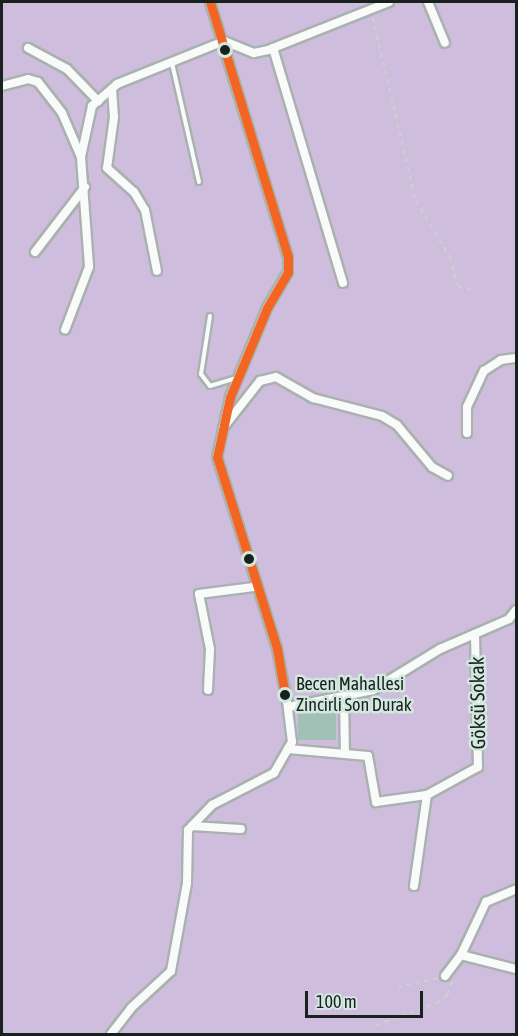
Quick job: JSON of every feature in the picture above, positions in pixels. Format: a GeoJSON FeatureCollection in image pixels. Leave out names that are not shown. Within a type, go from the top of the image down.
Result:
{"type":"FeatureCollection","features":[{"type":"Feature","properties":{"kind":"street"},"geometry":{"type":"LineString","coordinates":[[111,1035],[131,1008],[171,971],[192,826],[212,805],[274,773],[292,742],[277,649],[254,587],[217,457],[220,432],[238,377],[267,308],[288,272],[288,257],[224,41],[210,2]]}},
{"type":"Feature","properties":{"kind":"street"},"geometry":{"type":"LineString","coordinates":[[81,157],[92,106],[112,89],[171,60],[224,41],[254,53],[273,48],[389,2]]}},
{"type":"Feature","properties":{"kind":"street"},"geometry":{"type":"LineString","coordinates":[[428,2],[445,43]]}},
{"type":"Feature","properties":{"kind":"street"},"geometry":{"type":"LineString","coordinates":[[28,48],[67,69],[98,100]]}},
{"type":"Feature","properties":{"kind":"street"},"geometry":{"type":"LineString","coordinates":[[273,48],[343,283]]}},
{"type":"Feature","properties":{"kind":"street"},"geometry":{"type":"LineString","coordinates":[[2,86],[28,79],[38,82],[62,112],[81,157],[85,187],[89,267],[65,330]]}},
{"type":"Feature","properties":{"kind":"street"},"geometry":{"type":"LineString","coordinates":[[112,89],[114,117],[107,168],[134,192],[145,210],[157,271]]}},
{"type":"Feature","properties":{"kind":"street"},"geometry":{"type":"LineString","coordinates":[[35,252],[85,187]]}},
{"type":"Feature","properties":{"kind":"street"},"geometry":{"type":"LineString","coordinates":[[467,433],[467,407],[484,371],[501,360],[516,358]]}},
{"type":"Feature","properties":{"kind":"street"},"geometry":{"type":"LineString","coordinates":[[220,432],[260,381],[276,377],[312,398],[382,416],[398,425],[432,467],[448,476]]}},
{"type":"Feature","properties":{"kind":"street"},"geometry":{"type":"LineString","coordinates":[[208,690],[210,650],[199,594],[254,587]]}},
{"type":"Feature","properties":{"kind":"street"},"geometry":{"type":"LineString","coordinates":[[288,707],[344,698],[373,690],[475,634],[509,619],[516,610]]}},
{"type":"Feature","properties":{"kind":"street","name":"Göksü Sokak"},"geometry":{"type":"LineString","coordinates":[[427,795],[478,767],[475,634]]}},
{"type":"Feature","properties":{"kind":"street"},"geometry":{"type":"LineString","coordinates":[[344,698],[345,754]]}},
{"type":"Feature","properties":{"kind":"street"},"geometry":{"type":"LineString","coordinates":[[288,749],[368,756],[376,802],[427,795],[414,886]]}},
{"type":"Feature","properties":{"kind":"street"},"geometry":{"type":"LineString","coordinates":[[192,826],[241,829]]}},
{"type":"Feature","properties":{"kind":"street"},"geometry":{"type":"LineString","coordinates":[[445,976],[461,955],[486,902],[516,889]]}},
{"type":"Feature","properties":{"kind":"street"},"geometry":{"type":"LineString","coordinates":[[461,955],[516,969]]}},
{"type":"Feature","properties":{"kind":"lane"},"geometry":{"type":"LineString","coordinates":[[171,60],[199,182]]}},
{"type":"Feature","properties":{"kind":"lane"},"geometry":{"type":"LineString","coordinates":[[210,316],[201,374],[210,386],[238,377]]}},
{"type":"Feature","properties":{"kind":"path"},"geometry":{"type":"LineString","coordinates":[[370,9],[416,201],[450,257],[458,286],[476,291]]}},
{"type":"Feature","properties":{"kind":"path"},"geometry":{"type":"LineString","coordinates":[[376,1025],[443,1000],[454,966]]}},
{"type":"Feature","properties":{"kind":"path"},"geometry":{"type":"LineString","coordinates":[[398,987],[445,976]]}},
{"type":"Feature","properties":{"kind":"shaded area"},"geometry":{"type":"Polygon","coordinates":[[[2,2],[516,2],[516,1034],[2,1034],[2,2]]]}},
{"type":"Feature","properties":{"kind":"building"},"geometry":{"type":"Polygon","coordinates":[[[298,713],[336,713],[336,740],[298,740],[298,713]]]}},
{"type":"Feature","properties":{"kind":"transit line"},"geometry":{"type":"LineString","coordinates":[[210,2],[288,257],[288,272],[267,308],[230,397],[217,457],[277,649],[285,695]]}},
{"type":"Feature","properties":{"kind":"place","name":"Becen Mahallesi Zincirli Son Durak"},"geometry":{"type":"Point","coordinates":[285,695]}}]}
